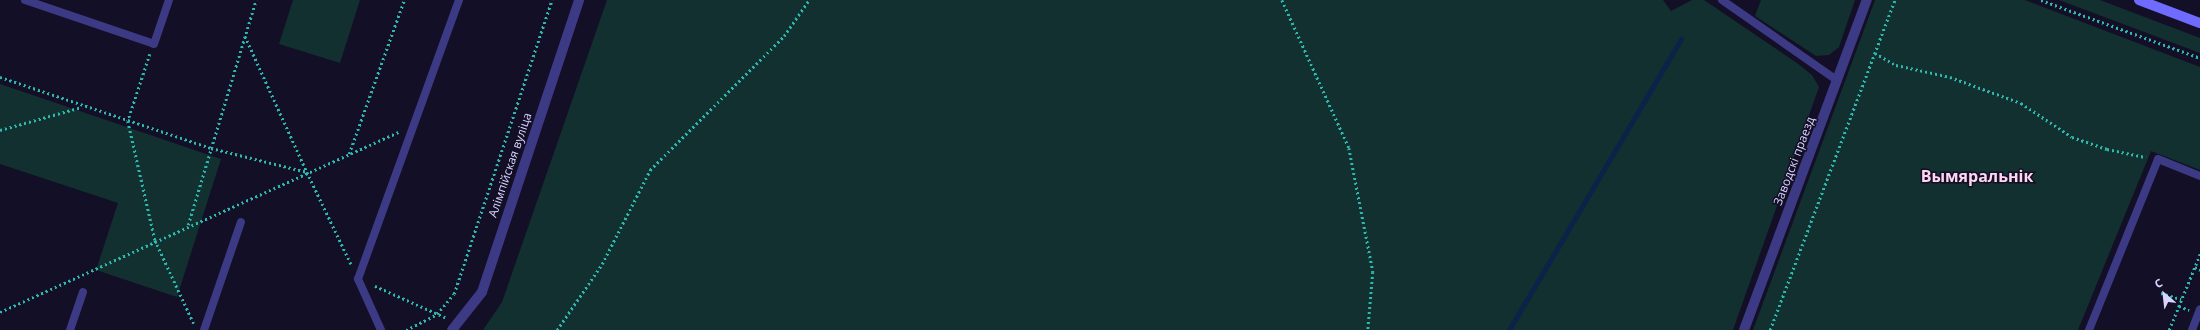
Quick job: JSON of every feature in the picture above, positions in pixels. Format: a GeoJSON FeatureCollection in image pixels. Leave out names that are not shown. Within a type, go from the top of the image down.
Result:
{"type":"FeatureCollection","features":[{"type":"Feature","properties":{"kind":"main road"},"geometry":{"type":"LineString","coordinates":[[2139,0],[2200,23]]}},
{"type":"Feature","properties":{"kind":"street","name":"Алімпійская вуліца"},"geometry":{"type":"LineString","coordinates":[[456,327],[482,292],[580,0]]}},
{"type":"Feature","properties":{"kind":"street","name":"Заводскі праезд"},"geometry":{"type":"LineString","coordinates":[[1744,330],[1867,0]]}},
{"type":"Feature","properties":{"kind":"lane"},"geometry":{"type":"LineString","coordinates":[[25,0],[154,44],[169,0]]}},
{"type":"Feature","properties":{"kind":"lane"},"geometry":{"type":"LineString","coordinates":[[382,330],[358,279],[459,0]]}},
{"type":"Feature","properties":{"kind":"lane"},"geometry":{"type":"LineString","coordinates":[[1722,0],[1838,81]]}},
{"type":"Feature","properties":{"kind":"lane"},"geometry":{"type":"LineString","coordinates":[[2089,330],[2158,159],[2200,176]]}},
{"type":"Feature","properties":{"kind":"lane"},"geometry":{"type":"LineString","coordinates":[[204,330],[241,222]]}},
{"type":"Feature","properties":{"kind":"lane"},"geometry":{"type":"LineString","coordinates":[[70,330],[83,292]]}},
{"type":"Feature","properties":{"kind":"lane"},"geometry":{"type":"LineString","coordinates":[[2192,330],[2200,309]]}},
{"type":"Feature","properties":{"kind":"path"},"geometry":{"type":"LineString","coordinates":[[188,225],[256,0]]}},
{"type":"Feature","properties":{"kind":"path"},"geometry":{"type":"LineString","coordinates":[[348,154],[404,0]]}},
{"type":"Feature","properties":{"kind":"path"},"geometry":{"type":"LineString","coordinates":[[406,330],[437,314],[454,294],[552,0]]}},
{"type":"Feature","properties":{"kind":"path"},"geometry":{"type":"LineString","coordinates":[[557,330],[602,264],[650,170],[784,36],[809,0]]}},
{"type":"Feature","properties":{"kind":"path"},"geometry":{"type":"LineString","coordinates":[[1282,0],[1349,148],[1373,272],[1368,330]]}},
{"type":"Feature","properties":{"kind":"path"},"geometry":{"type":"LineString","coordinates":[[1770,330],[1895,0]]}},
{"type":"Feature","properties":{"kind":"path"},"geometry":{"type":"LineString","coordinates":[[2041,0],[2200,58]]}},
{"type":"Feature","properties":{"kind":"path"},"geometry":{"type":"LineString","coordinates":[[245,36],[358,279],[437,314],[456,327]]}},
{"type":"Feature","properties":{"kind":"path"},"geometry":{"type":"LineString","coordinates":[[154,44],[128,121],[155,240],[197,330]]}},
{"type":"Feature","properties":{"kind":"path"},"geometry":{"type":"LineString","coordinates":[[1875,53],[1896,65],[1950,77],[2021,103],[2086,142],[2158,159]]}},
{"type":"Feature","properties":{"kind":"path"},"geometry":{"type":"LineString","coordinates":[[0,77],[211,148],[307,172]]}},
{"type":"Feature","properties":{"kind":"path"},"geometry":{"type":"LineString","coordinates":[[0,130],[83,106]]}},
{"type":"Feature","properties":{"kind":"path"},"geometry":{"type":"LineString","coordinates":[[0,312],[188,225],[415,125]]}},
{"type":"Feature","properties":{"kind":"path"},"geometry":{"type":"LineString","coordinates":[[2169,330],[2200,254]]}},
{"type":"Feature","properties":{"kind":"path"},"geometry":{"type":"LineString","coordinates":[[2195,267],[2200,270]]}},
{"type":"Feature","properties":{"kind":"path"},"geometry":{"type":"LineString","coordinates":[[2161,293],[2182,299]]}},
{"type":"Feature","properties":{"kind":"green space"},"geometry":{"type":"Polygon","coordinates":[[[293,0],[360,0],[340,63],[279,44],[293,0]]]}},
{"type":"Feature","properties":{"kind":"green space"},"geometry":{"type":"Polygon","coordinates":[[[607,0],[1663,0],[1671,11],[1692,0],[1704,0],[1797,63],[1812,75],[1819,87],[1733,330],[483,330],[502,302],[607,0]]]}},
{"type":"Feature","properties":{"kind":"green space"},"geometry":{"type":"Polygon","coordinates":[[[1761,0],[1855,0],[1839,47],[1829,55],[1816,56],[1755,16],[1761,0]]]}},
{"type":"Feature","properties":{"kind":"green space"},"geometry":{"type":"Polygon","coordinates":[[[1875,0],[2025,0],[2200,67],[2200,170],[2151,151],[2078,330],[1753,330],[1875,0]]]}},
{"type":"Feature","properties":{"kind":"green space"},"geometry":{"type":"Polygon","coordinates":[[[2059,0],[2100,0],[2200,38],[2200,53],[2059,0]]]}},
{"type":"Feature","properties":{"kind":"green space"},"geometry":{"type":"Polygon","coordinates":[[[0,84],[221,159],[177,297],[96,270],[118,203],[0,164],[0,84]]]}},
{"type":"Feature","properties":{"kind":"waterway"},"geometry":{"type":"LineString","coordinates":[[1509,330],[1681,39]]}},
{"type":"Feature","properties":{"kind":"district","name":"Вымяральнік"},"geometry":{"type":"Point","coordinates":[1977,176]}}]}
